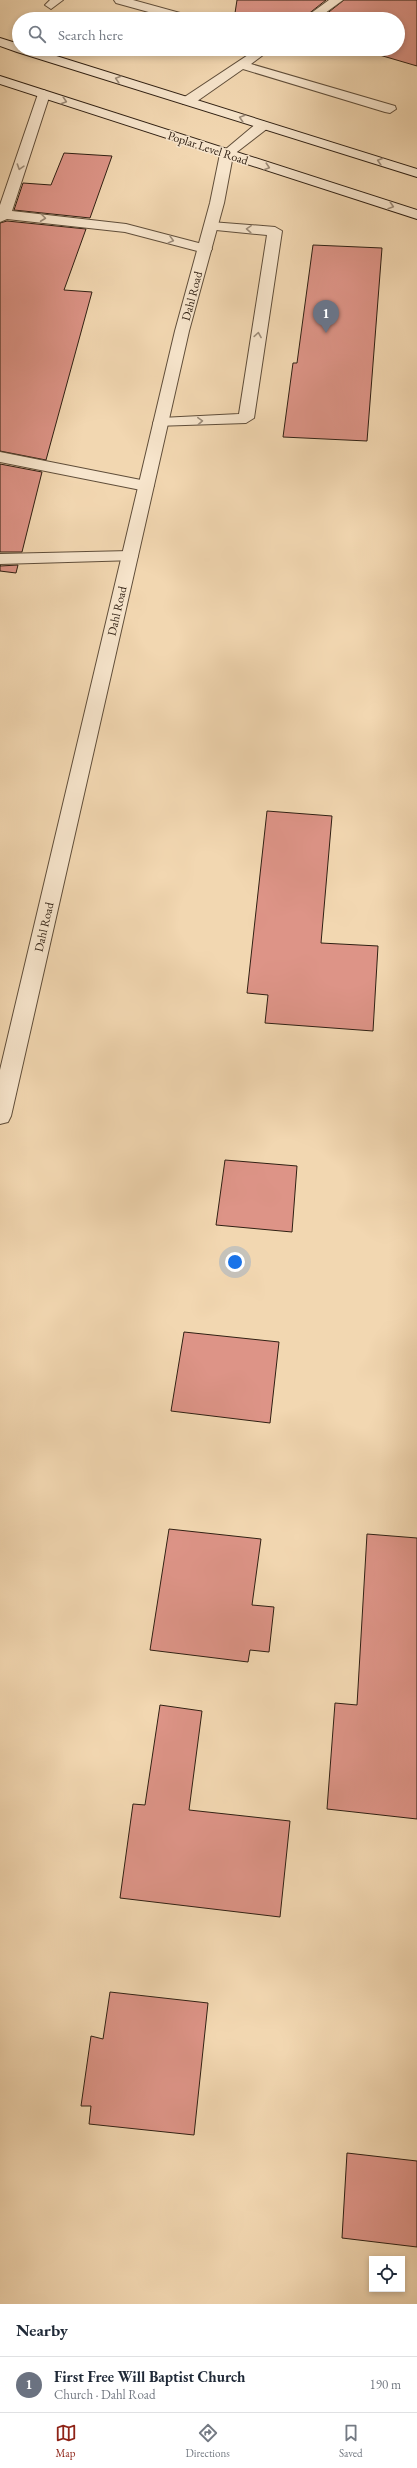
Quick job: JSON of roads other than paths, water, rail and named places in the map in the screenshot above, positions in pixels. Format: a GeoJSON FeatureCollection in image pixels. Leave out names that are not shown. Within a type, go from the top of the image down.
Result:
{"type":"FeatureCollection","features":[{"type":"Feature","properties":{"kind":"street"},"geometry":{"type":"LineString","coordinates":[[120,0],[163,12]]}},
{"type":"Feature","properties":{"kind":"street"},"geometry":{"type":"LineString","coordinates":[[320,12],[337,0]]}},
{"type":"Feature","properties":{"kind":"street"},"geometry":{"type":"LineString","coordinates":[[0,42],[12,46]]}},
{"type":"Feature","properties":{"kind":"street"},"geometry":{"type":"LineString","coordinates":[[43,56],[417,173]]}},
{"type":"Feature","properties":{"kind":"street"},"geometry":{"type":"LineString","coordinates":[[188,101],[255,56]]}},
{"type":"Feature","properties":{"kind":"street"},"geometry":{"type":"LineString","coordinates":[[242,65],[390,109]]}},
{"type":"Feature","properties":{"kind":"street","name":"Poplar Level Road"},"geometry":{"type":"LineString","coordinates":[[0,80],[417,215]]}},
{"type":"Feature","properties":{"kind":"street"},"geometry":{"type":"LineString","coordinates":[[44,94],[2,216],[126,228],[205,249]]}},
{"type":"Feature","properties":{"kind":"street"},"geometry":{"type":"LineString","coordinates":[[226,154],[263,125]]}},
{"type":"Feature","properties":{"kind":"street","name":"Dahl Road"},"geometry":{"type":"LineString","coordinates":[[0,1116],[182,331],[211,226],[226,154]]}},
{"type":"Feature","properties":{"kind":"street"},"geometry":{"type":"LineString","coordinates":[[161,423],[246,418],[274,231],[211,226]]}},
{"type":"Feature","properties":{"kind":"street"},"geometry":{"type":"LineString","coordinates":[[0,458],[146,486]]}},
{"type":"Feature","properties":{"kind":"street"},"geometry":{"type":"LineString","coordinates":[[0,559],[130,556]]}},
{"type":"Feature","properties":{"kind":"place","name":"First Free Will Baptist Church"},"geometry":{"type":"Point","coordinates":[326,333]}}]}
